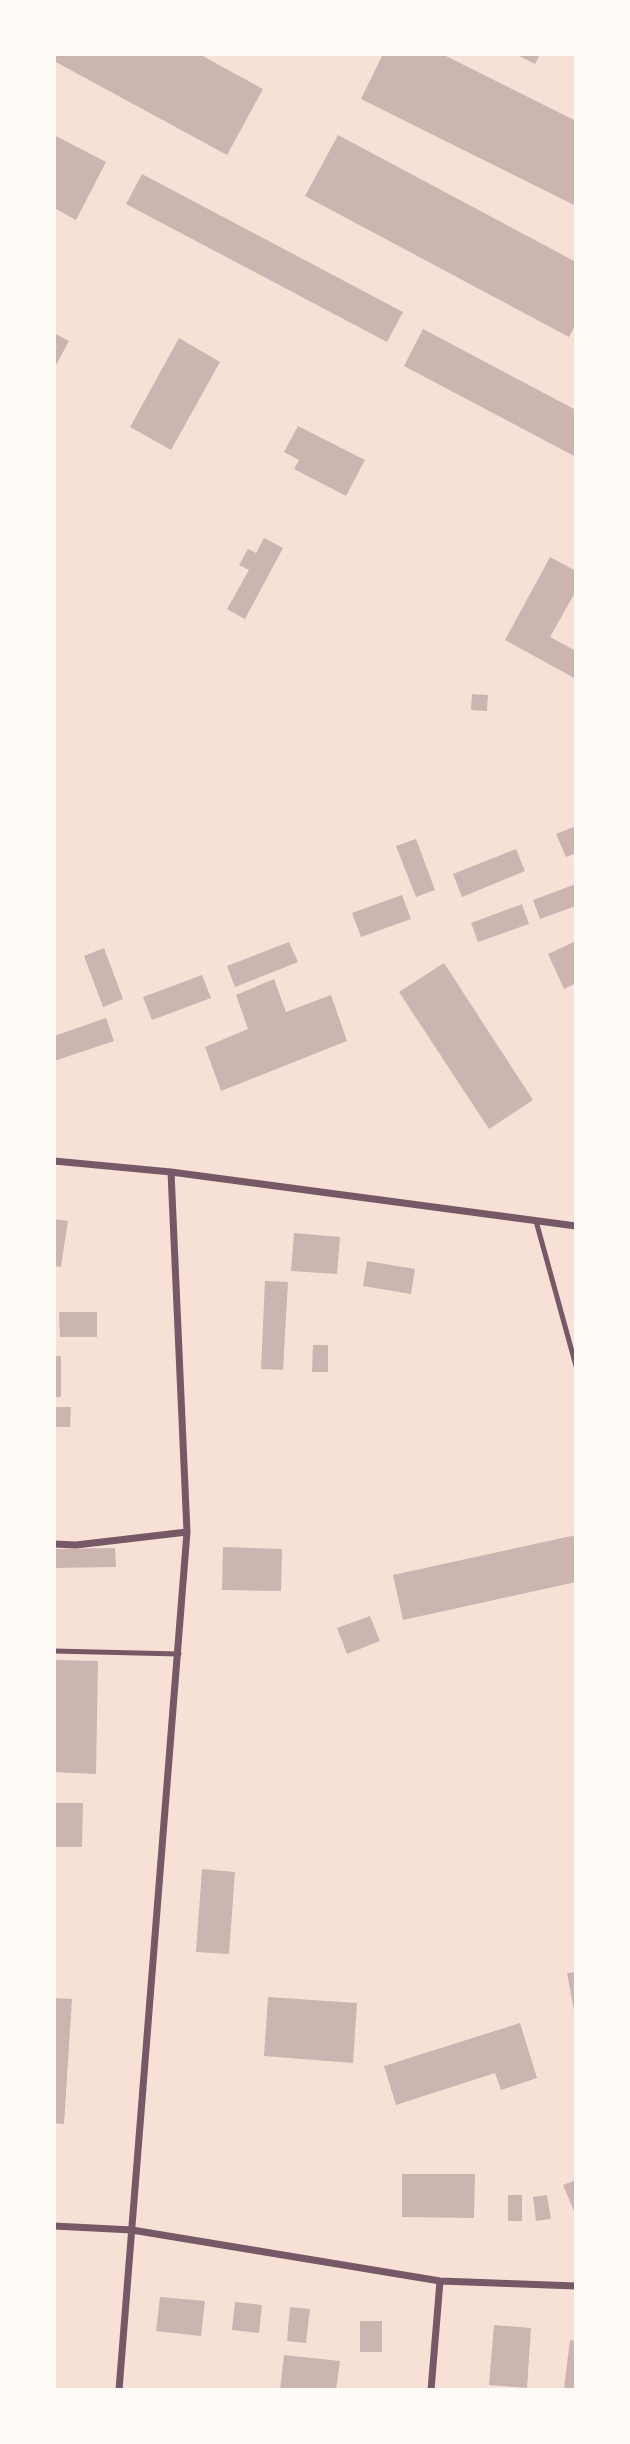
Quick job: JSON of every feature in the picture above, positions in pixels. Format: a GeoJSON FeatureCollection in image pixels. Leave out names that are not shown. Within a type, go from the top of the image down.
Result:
{"type":"FeatureCollection","features":[{"type":"Feature","properties":{"kind":"street"},"geometry":{"type":"LineString","coordinates":[[54,1161],[171,1172],[576,1226]]}},
{"type":"Feature","properties":{"kind":"street"},"geometry":{"type":"LineString","coordinates":[[119,2390],[187,1532],[171,1172]]}},
{"type":"Feature","properties":{"kind":"street"},"geometry":{"type":"LineString","coordinates":[[54,1544],[76,1545],[187,1532]]}},
{"type":"Feature","properties":{"kind":"street"},"geometry":{"type":"LineString","coordinates":[[54,2226],[132,2230],[440,2281],[576,2286]]}},
{"type":"Feature","properties":{"kind":"street"},"geometry":{"type":"LineString","coordinates":[[431,2390],[440,2281]]}},
{"type":"Feature","properties":{"kind":"lane"},"geometry":{"type":"LineString","coordinates":[[536,1222],[576,1366]]}},
{"type":"Feature","properties":{"kind":"lane"},"geometry":{"type":"LineString","coordinates":[[54,1651],[179,1654]]}},
{"type":"Feature","properties":{"kind":"building"},"geometry":{"type":"Polygon","coordinates":[[[54,54],[199,54],[263,89],[227,155],[54,61],[54,54]]]}},
{"type":"Feature","properties":{"kind":"building"},"geometry":{"type":"Polygon","coordinates":[[[383,54],[442,54],[576,121],[576,206],[361,99],[383,54]]]}},
{"type":"Feature","properties":{"kind":"building"},"geometry":{"type":"Polygon","coordinates":[[[515,54],[540,54],[535,64],[515,54]]]}},
{"type":"Feature","properties":{"kind":"building"},"geometry":{"type":"Polygon","coordinates":[[[54,135],[106,162],[76,220],[54,208],[54,135]]]}},
{"type":"Feature","properties":{"kind":"building"},"geometry":{"type":"Polygon","coordinates":[[[338,135],[576,262],[576,324],[569,337],[305,196],[338,135]]]}},
{"type":"Feature","properties":{"kind":"building"},"geometry":{"type":"Polygon","coordinates":[[[142,174],[403,312],[387,342],[126,204],[142,174]]]}},
{"type":"Feature","properties":{"kind":"building"},"geometry":{"type":"Polygon","coordinates":[[[423,329],[576,410],[576,457],[404,366],[423,329]]]}},
{"type":"Feature","properties":{"kind":"building"},"geometry":{"type":"Polygon","coordinates":[[[54,333],[69,341],[54,369],[54,333]]]}},
{"type":"Feature","properties":{"kind":"building"},"geometry":{"type":"Polygon","coordinates":[[[179,338],[220,362],[171,450],[130,427],[179,338]]]}},
{"type":"Feature","properties":{"kind":"building"},"geometry":{"type":"Polygon","coordinates":[[[298,426],[365,460],[346,496],[294,469],[299,460],[284,452],[298,426]]]}},
{"type":"Feature","properties":{"kind":"building"},"geometry":{"type":"Polygon","coordinates":[[[264,538],[283,548],[245,619],[227,609],[249,570],[239,565],[248,549],[256,553],[264,538]]]}},
{"type":"Feature","properties":{"kind":"building"},"geometry":{"type":"Polygon","coordinates":[[[550,557],[576,571],[576,591],[550,637],[576,651],[576,679],[505,640],[550,557]]]}},
{"type":"Feature","properties":{"kind":"building"},"geometry":{"type":"Polygon","coordinates":[[[472,694],[488,695],[487,711],[471,710],[472,694]]]}},
{"type":"Feature","properties":{"kind":"building"},"geometry":{"type":"Polygon","coordinates":[[[576,826],[576,853],[566,857],[556,834],[576,826]]]}},
{"type":"Feature","properties":{"kind":"building"},"geometry":{"type":"Polygon","coordinates":[[[416,839],[435,890],[416,897],[396,846],[416,839]]]}},
{"type":"Feature","properties":{"kind":"building"},"geometry":{"type":"Polygon","coordinates":[[[516,849],[525,871],[462,897],[453,874],[516,849]]]}},
{"type":"Feature","properties":{"kind":"building"},"geometry":{"type":"Polygon","coordinates":[[[576,884],[576,906],[540,919],[533,900],[576,884]]]}},
{"type":"Feature","properties":{"kind":"building"},"geometry":{"type":"Polygon","coordinates":[[[402,895],[411,919],[361,937],[352,913],[402,895]]]}},
{"type":"Feature","properties":{"kind":"building"},"geometry":{"type":"Polygon","coordinates":[[[522,904],[529,924],[478,942],[471,923],[522,904]]]}},
{"type":"Feature","properties":{"kind":"building"},"geometry":{"type":"Polygon","coordinates":[[[576,941],[576,983],[564,989],[548,954],[576,941]]]}},
{"type":"Feature","properties":{"kind":"building"},"geometry":{"type":"Polygon","coordinates":[[[289,942],[298,962],[235,987],[227,966],[289,942]]]}},
{"type":"Feature","properties":{"kind":"building"},"geometry":{"type":"Polygon","coordinates":[[[104,948],[123,999],[103,1007],[84,956],[104,948]]]}},
{"type":"Feature","properties":{"kind":"building"},"geometry":{"type":"Polygon","coordinates":[[[444,963],[533,1100],[489,1129],[399,992],[444,963]]]}},
{"type":"Feature","properties":{"kind":"building"},"geometry":{"type":"Polygon","coordinates":[[[202,975],[211,998],[152,1020],[143,997],[202,975]]]}},
{"type":"Feature","properties":{"kind":"building"},"geometry":{"type":"Polygon","coordinates":[[[274,979],[286,1012],[331,995],[347,1041],[221,1091],[205,1047],[248,1029],[236,995],[274,979]]]}},
{"type":"Feature","properties":{"kind":"building"},"geometry":{"type":"Polygon","coordinates":[[[106,1018],[114,1041],[54,1061],[54,1036],[106,1018]]]}},
{"type":"Feature","properties":{"kind":"building"},"geometry":{"type":"Polygon","coordinates":[[[54,1219],[68,1221],[61,1267],[54,1266],[54,1219]]]}},
{"type":"Feature","properties":{"kind":"building"},"geometry":{"type":"Polygon","coordinates":[[[294,1233],[340,1237],[337,1274],[291,1271],[294,1233]]]}},
{"type":"Feature","properties":{"kind":"building"},"geometry":{"type":"Polygon","coordinates":[[[367,1261],[415,1269],[411,1294],[363,1286],[367,1261]]]}},
{"type":"Feature","properties":{"kind":"building"},"geometry":{"type":"Polygon","coordinates":[[[265,1281],[288,1282],[283,1370],[261,1369],[265,1281]]]}},
{"type":"Feature","properties":{"kind":"building"},"geometry":{"type":"Polygon","coordinates":[[[59,1312],[97,1312],[97,1337],[60,1337],[59,1312]]]}},
{"type":"Feature","properties":{"kind":"building"},"geometry":{"type":"Polygon","coordinates":[[[313,1345],[328,1345],[328,1372],[312,1372],[313,1345]]]}},
{"type":"Feature","properties":{"kind":"building"},"geometry":{"type":"Polygon","coordinates":[[[54,1356],[61,1356],[61,1397],[54,1397],[54,1356]]]}},
{"type":"Feature","properties":{"kind":"building"},"geometry":{"type":"Polygon","coordinates":[[[54,1407],[71,1407],[70,1427],[54,1427],[54,1407]]]}},
{"type":"Feature","properties":{"kind":"building"},"geometry":{"type":"Polygon","coordinates":[[[576,1535],[576,1582],[403,1620],[393,1575],[576,1535]]]}},
{"type":"Feature","properties":{"kind":"building"},"geometry":{"type":"Polygon","coordinates":[[[223,1547],[282,1549],[281,1591],[222,1590],[223,1547]]]}},
{"type":"Feature","properties":{"kind":"building"},"geometry":{"type":"Polygon","coordinates":[[[115,1548],[116,1567],[54,1568],[54,1549],[115,1548]]]}},
{"type":"Feature","properties":{"kind":"building"},"geometry":{"type":"Polygon","coordinates":[[[370,1616],[380,1641],[347,1654],[337,1628],[370,1616]]]}},
{"type":"Feature","properties":{"kind":"building"},"geometry":{"type":"Polygon","coordinates":[[[54,1660],[98,1661],[96,1774],[54,1772],[54,1660]]]}},
{"type":"Feature","properties":{"kind":"building"},"geometry":{"type":"Polygon","coordinates":[[[54,1803],[83,1803],[82,1847],[54,1847],[54,1803]]]}},
{"type":"Feature","properties":{"kind":"building"},"geometry":{"type":"Polygon","coordinates":[[[202,1869],[235,1872],[229,1954],[196,1952],[202,1869]]]}},
{"type":"Feature","properties":{"kind":"building"},"geometry":{"type":"Polygon","coordinates":[[[576,1972],[576,2011],[574,2011],[567,1973],[576,1972]]]}},
{"type":"Feature","properties":{"kind":"building"},"geometry":{"type":"Polygon","coordinates":[[[268,1997],[357,2003],[353,2063],[264,2056],[268,1997]]]}},
{"type":"Feature","properties":{"kind":"building"},"geometry":{"type":"Polygon","coordinates":[[[54,1998],[72,1999],[64,2124],[54,2123],[54,1998]]]}},
{"type":"Feature","properties":{"kind":"building"},"geometry":{"type":"Polygon","coordinates":[[[520,2023],[537,2078],[501,2090],[495,2073],[396,2105],[384,2066],[520,2023]]]}},
{"type":"Feature","properties":{"kind":"building"},"geometry":{"type":"Polygon","coordinates":[[[402,2174],[475,2174],[474,2218],[402,2217],[402,2174]]]}},
{"type":"Feature","properties":{"kind":"building"},"geometry":{"type":"Polygon","coordinates":[[[576,2180],[576,2216],[563,2185],[576,2180]]]}},
{"type":"Feature","properties":{"kind":"building"},"geometry":{"type":"Polygon","coordinates":[[[508,2195],[522,2195],[522,2221],[508,2221],[508,2195]]]}},
{"type":"Feature","properties":{"kind":"building"},"geometry":{"type":"Polygon","coordinates":[[[547,2195],[551,2219],[536,2221],[533,2197],[547,2195]]]}},
{"type":"Feature","properties":{"kind":"building"},"geometry":{"type":"Polygon","coordinates":[[[160,2297],[205,2301],[201,2336],[156,2331],[160,2297]]]}},
{"type":"Feature","properties":{"kind":"building"},"geometry":{"type":"Polygon","coordinates":[[[235,2302],[262,2305],[259,2333],[232,2330],[235,2302]]]}},
{"type":"Feature","properties":{"kind":"building"},"geometry":{"type":"Polygon","coordinates":[[[290,2307],[310,2309],[306,2343],[287,2341],[290,2307]]]}},
{"type":"Feature","properties":{"kind":"building"},"geometry":{"type":"Polygon","coordinates":[[[360,2321],[382,2321],[382,2352],[360,2352],[360,2321]]]}},
{"type":"Feature","properties":{"kind":"building"},"geometry":{"type":"Polygon","coordinates":[[[494,2325],[531,2328],[527,2388],[489,2385],[494,2325]]]}},
{"type":"Feature","properties":{"kind":"building"},"geometry":{"type":"Polygon","coordinates":[[[570,2340],[576,2341],[576,2389],[564,2388],[570,2340]]]}},
{"type":"Feature","properties":{"kind":"building"},"geometry":{"type":"Polygon","coordinates":[[[284,2355],[340,2361],[336,2390],[280,2390],[284,2355]]]}}]}
